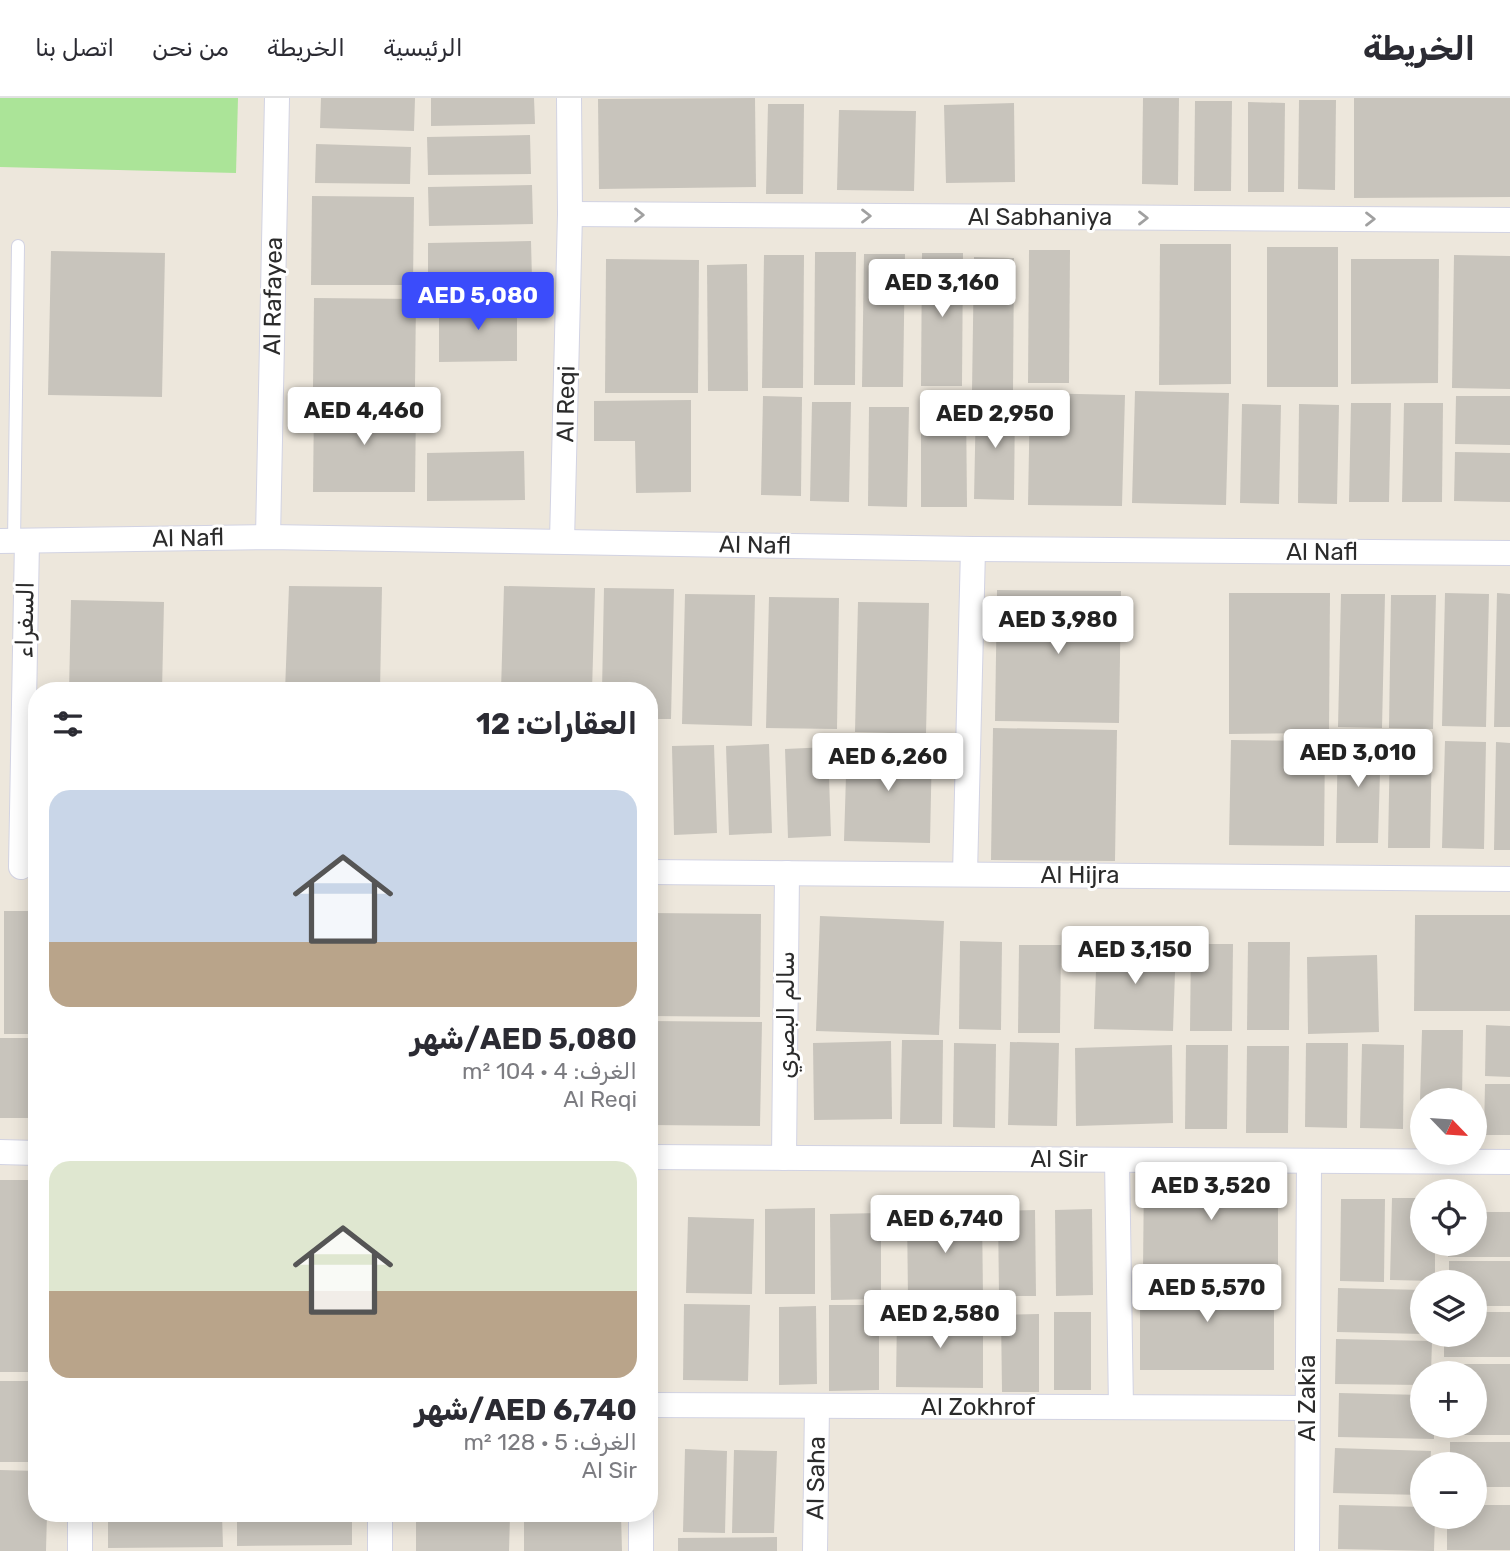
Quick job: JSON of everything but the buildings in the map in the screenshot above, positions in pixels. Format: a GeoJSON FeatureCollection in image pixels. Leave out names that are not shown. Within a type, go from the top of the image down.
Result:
{"type":"FeatureCollection","features":[{"type":"Feature","properties":{"kind":"street","name":"Al Rafayea"},"geometry":{"type":"LineString","coordinates":[[268,537],[277,98]]}},
{"type":"Feature","properties":{"kind":"street","name":"Al Reqi"},"geometry":{"type":"LineString","coordinates":[[562,541],[570,214],[569,98]]}},
{"type":"Feature","properties":{"kind":"street","name":"Al Sabhaniya"},"geometry":{"type":"LineString","coordinates":[[570,214],[1510,220]]}},
{"type":"Feature","properties":{"kind":"street","name":"Al Nafl"},"geometry":{"type":"LineString","coordinates":[[14,541],[268,537],[973,549],[1510,553]]}},
{"type":"Feature","properties":{"kind":"street","name":"السفراء"},"geometry":{"type":"LineString","coordinates":[[14,541],[19,867]]}},
{"type":"Feature","properties":{"kind":"street"},"geometry":{"type":"LineString","coordinates":[[965,874],[973,549]]}},
{"type":"Feature","properties":{"kind":"street","name":"Al Hijra"},"geometry":{"type":"LineString","coordinates":[[658,872],[1510,878]]}},
{"type":"Feature","properties":{"kind":"street","name":"سالم البصري"},"geometry":{"type":"LineString","coordinates":[[785,1158],[787,873]]}},
{"type":"Feature","properties":{"kind":"street"},"geometry":{"type":"LineString","coordinates":[[0,1152],[28,1153]]}},
{"type":"Feature","properties":{"kind":"street","name":"Al Sir"},"geometry":{"type":"LineString","coordinates":[[658,1157],[1510,1162]]}},
{"type":"Feature","properties":{"kind":"street"},"geometry":{"type":"LineString","coordinates":[[1117,1160],[1121,1407]]}},
{"type":"Feature","properties":{"kind":"street","name":"Al Zakia"},"geometry":{"type":"LineString","coordinates":[[1307,1551],[1309,1161]]}},
{"type":"Feature","properties":{"kind":"street","name":"Al Zokhrof"},"geometry":{"type":"LineString","coordinates":[[658,1405],[1307,1408]]}},
{"type":"Feature","properties":{"kind":"street","name":"Al Saha"},"geometry":{"type":"LineString","coordinates":[[815,1551],[817,1406]]}},
{"type":"Feature","properties":{"kind":"street"},"geometry":{"type":"LineString","coordinates":[[80,1522],[80,1551]]}},
{"type":"Feature","properties":{"kind":"street"},"geometry":{"type":"LineString","coordinates":[[380,1522],[380,1551]]}},
{"type":"Feature","properties":{"kind":"street"},"geometry":{"type":"LineString","coordinates":[[641,1522],[641,1551]]}},
{"type":"Feature","properties":{"kind":"lane"},"geometry":{"type":"LineString","coordinates":[[14,541],[18,246]]}},
{"type":"Feature","properties":{"kind":"green space"},"geometry":{"type":"Polygon","coordinates":[[[0,98],[238,98],[236,173],[0,167],[0,98]]]}}]}
